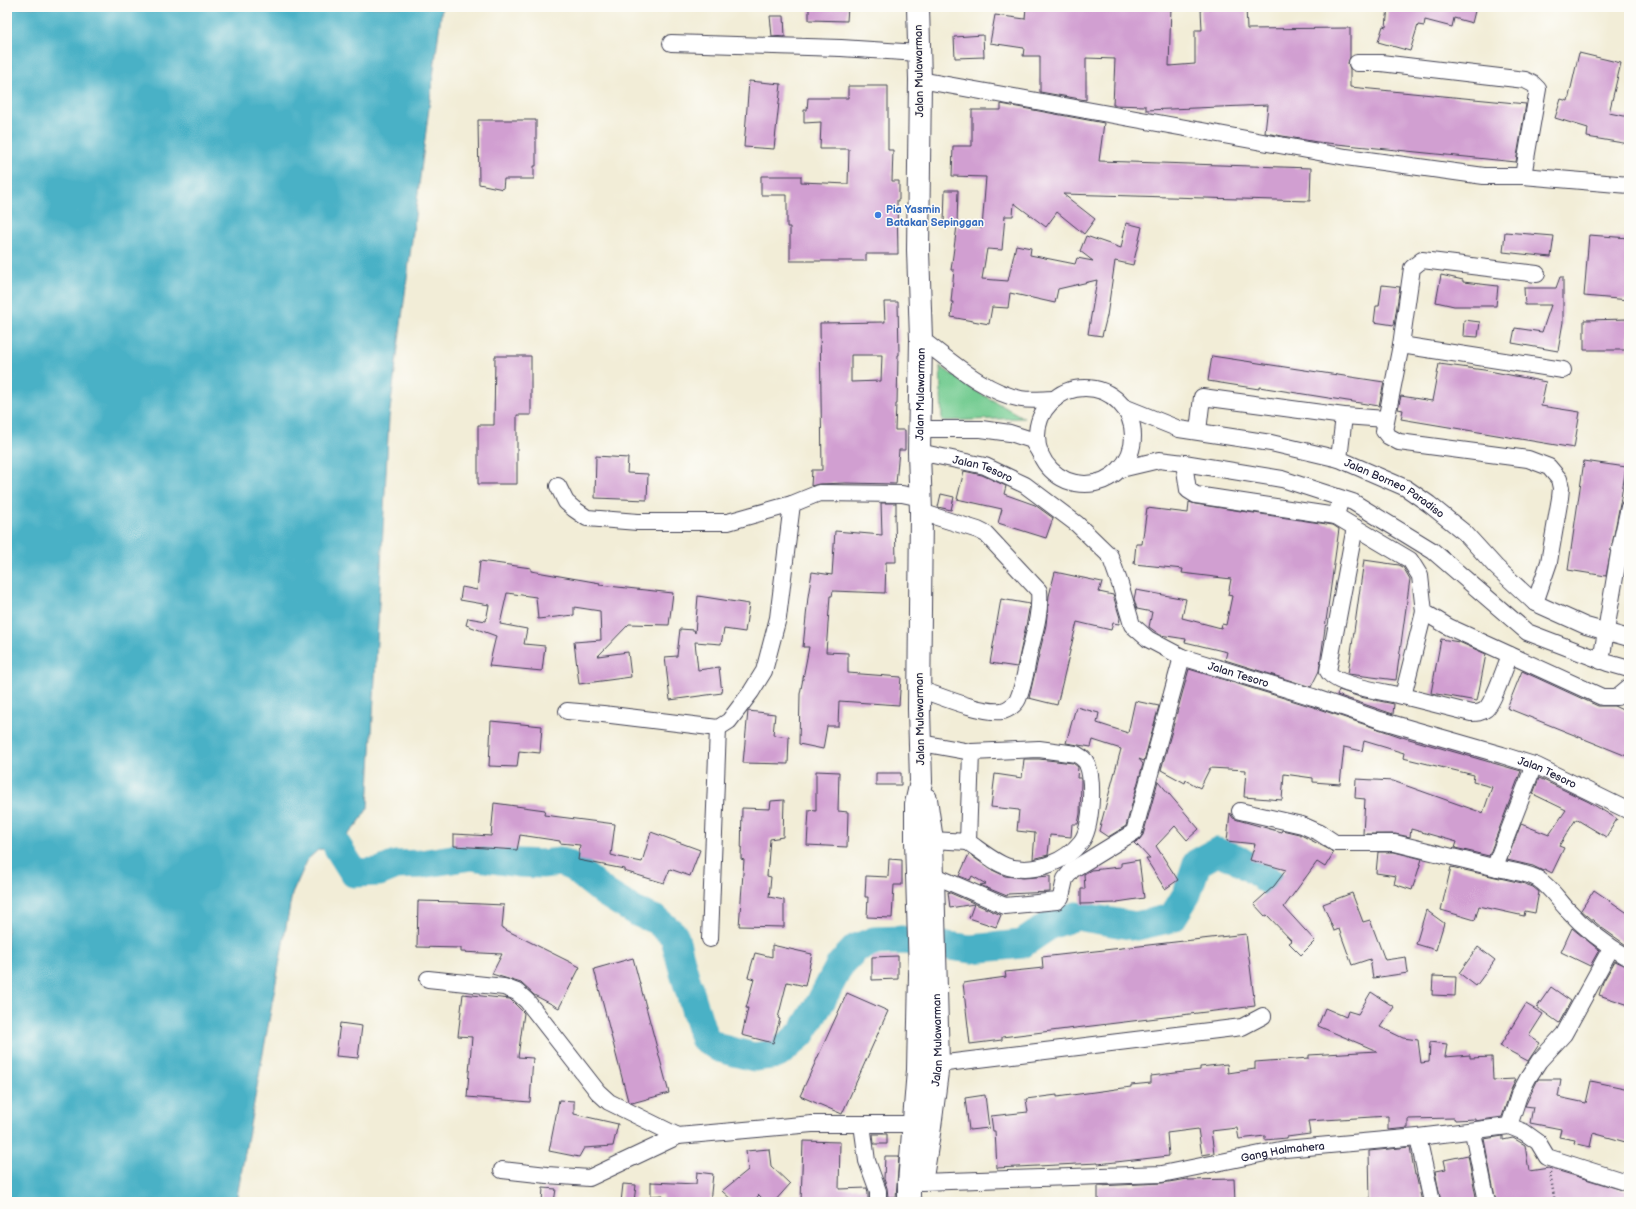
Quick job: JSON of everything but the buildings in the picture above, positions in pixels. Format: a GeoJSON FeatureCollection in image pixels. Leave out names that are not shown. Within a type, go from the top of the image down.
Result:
{"type":"FeatureCollection","features":[{"type":"Feature","properties":{"kind":"highway","name":"Jalan Mulawarman"},"geometry":{"type":"LineString","coordinates":[[918,7],[920,80],[918,250],[921,339],[918,452],[921,505],[919,689],[921,782],[916,804],[916,876],[926,917]]}},
{"type":"Feature","properties":{"kind":"highway","name":"Jalan Mulawarman"},"geometry":{"type":"LineString","coordinates":[[918,1192],[930,1127],[938,1064],[928,974],[926,917],[933,875],[932,840],[928,806],[921,782]]}},
{"type":"Feature","properties":{"kind":"highway","name":"Jalan Mulawarman"},"geometry":{"type":"LineString","coordinates":[[910,1202],[908,1183],[928,974]]}},
{"type":"Feature","properties":{"kind":"street"},"geometry":{"type":"LineString","coordinates":[[671,43],[841,48],[919,53]]}},
{"type":"Feature","properties":{"kind":"street"},"geometry":{"type":"LineString","coordinates":[[1357,63],[1382,63],[1502,77],[1525,80],[1534,84],[1538,89],[1523,176]]}},
{"type":"Feature","properties":{"kind":"street"},"geometry":{"type":"LineString","coordinates":[[920,80],[1346,157],[1484,176],[1523,176],[1629,185]]}},
{"type":"Feature","properties":{"kind":"street"},"geometry":{"type":"LineString","coordinates":[[1535,603],[1549,562],[1560,498],[1561,488],[1559,479],[1549,467],[1528,459],[1399,442],[1388,436],[1384,430],[1401,345],[1412,268],[1422,260],[1537,274]]}},
{"type":"Feature","properties":{"kind":"street"},"geometry":{"type":"LineString","coordinates":[[921,339],[984,384],[1010,396],[1023,399],[1055,399]]}},
{"type":"Feature","properties":{"kind":"street"},"geometry":{"type":"LineString","coordinates":[[1401,345],[1563,370]]}},
{"type":"Feature","properties":{"kind":"street"},"geometry":{"type":"LineString","coordinates":[[919,428],[981,429],[1010,433],[1032,440],[1048,468],[1056,475],[1076,484],[1092,484],[1108,479],[1121,469],[1130,455],[1134,439],[1132,422],[1124,407],[1113,396],[1099,390],[1084,388],[1069,391],[1055,399],[1047,407],[1041,418],[1037,442],[1040,453]]}},
{"type":"Feature","properties":{"kind":"street"},"geometry":{"type":"LineString","coordinates":[[1198,431],[1202,397],[1344,416],[1386,419]]}},
{"type":"Feature","properties":{"kind":"street","name":"Jalan Borneo Paradiso"},"geometry":{"type":"LineString","coordinates":[[1124,407],[1179,429],[1271,444],[1339,459],[1406,488],[1429,504],[1465,533],[1496,568],[1535,603],[1586,626],[1629,638]]}},
{"type":"Feature","properties":{"kind":"street"},"geometry":{"type":"LineString","coordinates":[[1339,459],[1344,416]]}},
{"type":"Feature","properties":{"kind":"street","name":"Jalan Tesoro"},"geometry":{"type":"LineString","coordinates":[[918,452],[985,466],[1025,485],[1071,520],[1110,556],[1132,625],[1148,639],[1182,657],[1380,720],[1534,765],[1629,811]]}},
{"type":"Feature","properties":{"kind":"street"},"geometry":{"type":"LineString","coordinates":[[1121,469],[1160,460],[1184,463],[1282,479],[1353,502],[1433,551],[1527,632],[1601,661],[1629,669]]}},
{"type":"Feature","properties":{"kind":"street"},"geometry":{"type":"LineString","coordinates":[[1184,463],[1188,490],[1196,495],[1336,516],[1410,560],[1420,576],[1424,612],[1403,696]]}},
{"type":"Feature","properties":{"kind":"street"},"geometry":{"type":"LineString","coordinates":[[558,486],[566,502],[587,518],[638,522],[728,522],[792,504],[819,493],[902,494],[921,505],[986,534],[1039,591],[1040,598],[1037,618],[1018,700],[1008,709],[1003,711],[986,711],[919,689]]}},
{"type":"Feature","properties":{"kind":"street"},"geometry":{"type":"LineString","coordinates":[[1336,516],[1341,498]]}},
{"type":"Feature","properties":{"kind":"street"},"geometry":{"type":"LineString","coordinates":[[567,711],[718,728],[729,721],[751,692],[764,671],[778,618],[792,504]]}},
{"type":"Feature","properties":{"kind":"street"},"geometry":{"type":"LineString","coordinates":[[1601,661],[1619,553],[1629,507]]}},
{"type":"Feature","properties":{"kind":"street"},"geometry":{"type":"LineString","coordinates":[[1355,527],[1328,672],[1334,678],[1344,683],[1471,713],[1479,713],[1486,709],[1490,702],[1510,655]]}},
{"type":"Feature","properties":{"kind":"street"},"geometry":{"type":"LineString","coordinates":[[1424,612],[1449,627],[1602,697],[1617,697],[1629,686]]}},
{"type":"Feature","properties":{"kind":"street"},"geometry":{"type":"LineString","coordinates":[[933,875],[1005,906],[1057,901],[1061,897],[1065,879],[1072,870],[1134,832],[1182,657]]}},
{"type":"Feature","properties":{"kind":"street"},"geometry":{"type":"LineString","coordinates":[[710,939],[718,728]]}},
{"type":"Feature","properties":{"kind":"street"},"geometry":{"type":"LineString","coordinates":[[921,743],[971,752],[1039,749],[1076,754],[1082,757],[1086,763],[1091,781],[1089,821],[1086,832],[1081,842],[1069,853],[1050,866],[1035,868],[1012,868],[1003,865],[968,842],[932,840]]}},
{"type":"Feature","properties":{"kind":"street"},"geometry":{"type":"LineString","coordinates":[[968,842],[971,752]]}},
{"type":"Feature","properties":{"kind":"street"},"geometry":{"type":"LineString","coordinates":[[1496,868],[1497,861],[1534,765]]}},
{"type":"Feature","properties":{"kind":"street"},"geometry":{"type":"LineString","coordinates":[[1240,812],[1302,825],[1320,833],[1335,843],[1395,843],[1537,878],[1588,929],[1611,948],[1629,958]]}},
{"type":"Feature","properties":{"kind":"street"},"geometry":{"type":"LineString","coordinates":[[1611,948],[1564,1034],[1539,1061],[1528,1078],[1509,1126],[1524,1132],[1538,1142],[1548,1157],[1629,1184]]}},
{"type":"Feature","properties":{"kind":"street"},"geometry":{"type":"LineString","coordinates":[[428,979],[504,987],[517,992],[527,1001],[598,1092],[609,1102],[678,1136]]}},
{"type":"Feature","properties":{"kind":"street"},"geometry":{"type":"LineString","coordinates":[[938,1064],[1242,1027],[1263,1016]]}},
{"type":"Feature","properties":{"kind":"street"},"geometry":{"type":"LineString","coordinates":[[502,1170],[589,1178],[678,1136],[812,1124],[914,1124]]}},
{"type":"Feature","properties":{"kind":"street"},"geometry":{"type":"LineString","coordinates":[[862,1124],[867,1161],[878,1191],[878,1202]]}},
{"type":"Feature","properties":{"kind":"street","name":"Gang Halmahera"},"geometry":{"type":"LineString","coordinates":[[918,1192],[1162,1174],[1284,1149],[1473,1132],[1509,1126]]}},
{"type":"Feature","properties":{"kind":"street"},"geometry":{"type":"LineString","coordinates":[[1473,1132],[1487,1202]]}},
{"type":"Feature","properties":{"kind":"street"},"geometry":{"type":"LineString","coordinates":[[1418,1137],[1432,1202]]}},
{"type":"Feature","properties":{"kind":"path"},"geometry":{"type":"LineString","coordinates":[[1548,1157],[1555,1202]]}},
{"type":"Feature","properties":{"kind":"green space"},"geometry":{"type":"Polygon","coordinates":[[[940,366],[971,388],[1024,418],[942,421],[940,366]]]}},
{"type":"Feature","properties":{"kind":"water"},"geometry":{"type":"Polygon","coordinates":[[[7,7],[442,7],[389,418],[368,808],[357,825],[337,846],[318,850],[308,859],[292,894],[236,1202],[7,1202],[7,7]]]}},
{"type":"Feature","properties":{"kind":"waterway"},"geometry":{"type":"LineString","coordinates":[[337,846],[354,873],[379,872],[396,865],[421,864],[471,856],[519,863],[542,864],[561,862],[573,867],[605,893],[636,912],[656,920],[674,935],[704,1038],[719,1048],[754,1057],[778,1054],[801,1034],[820,1003],[840,965],[856,948],[874,941],[903,940],[971,949],[1022,944],[1050,925],[1076,916],[1136,926],[1172,918],[1187,894],[1197,863],[1217,852],[1236,858],[1271,882]]}},
{"type":"Feature","properties":{"kind":"place","name":"Pia Yasmin Batakan Sepinggan"},"geometry":{"type":"Point","coordinates":[878,215]}}]}
